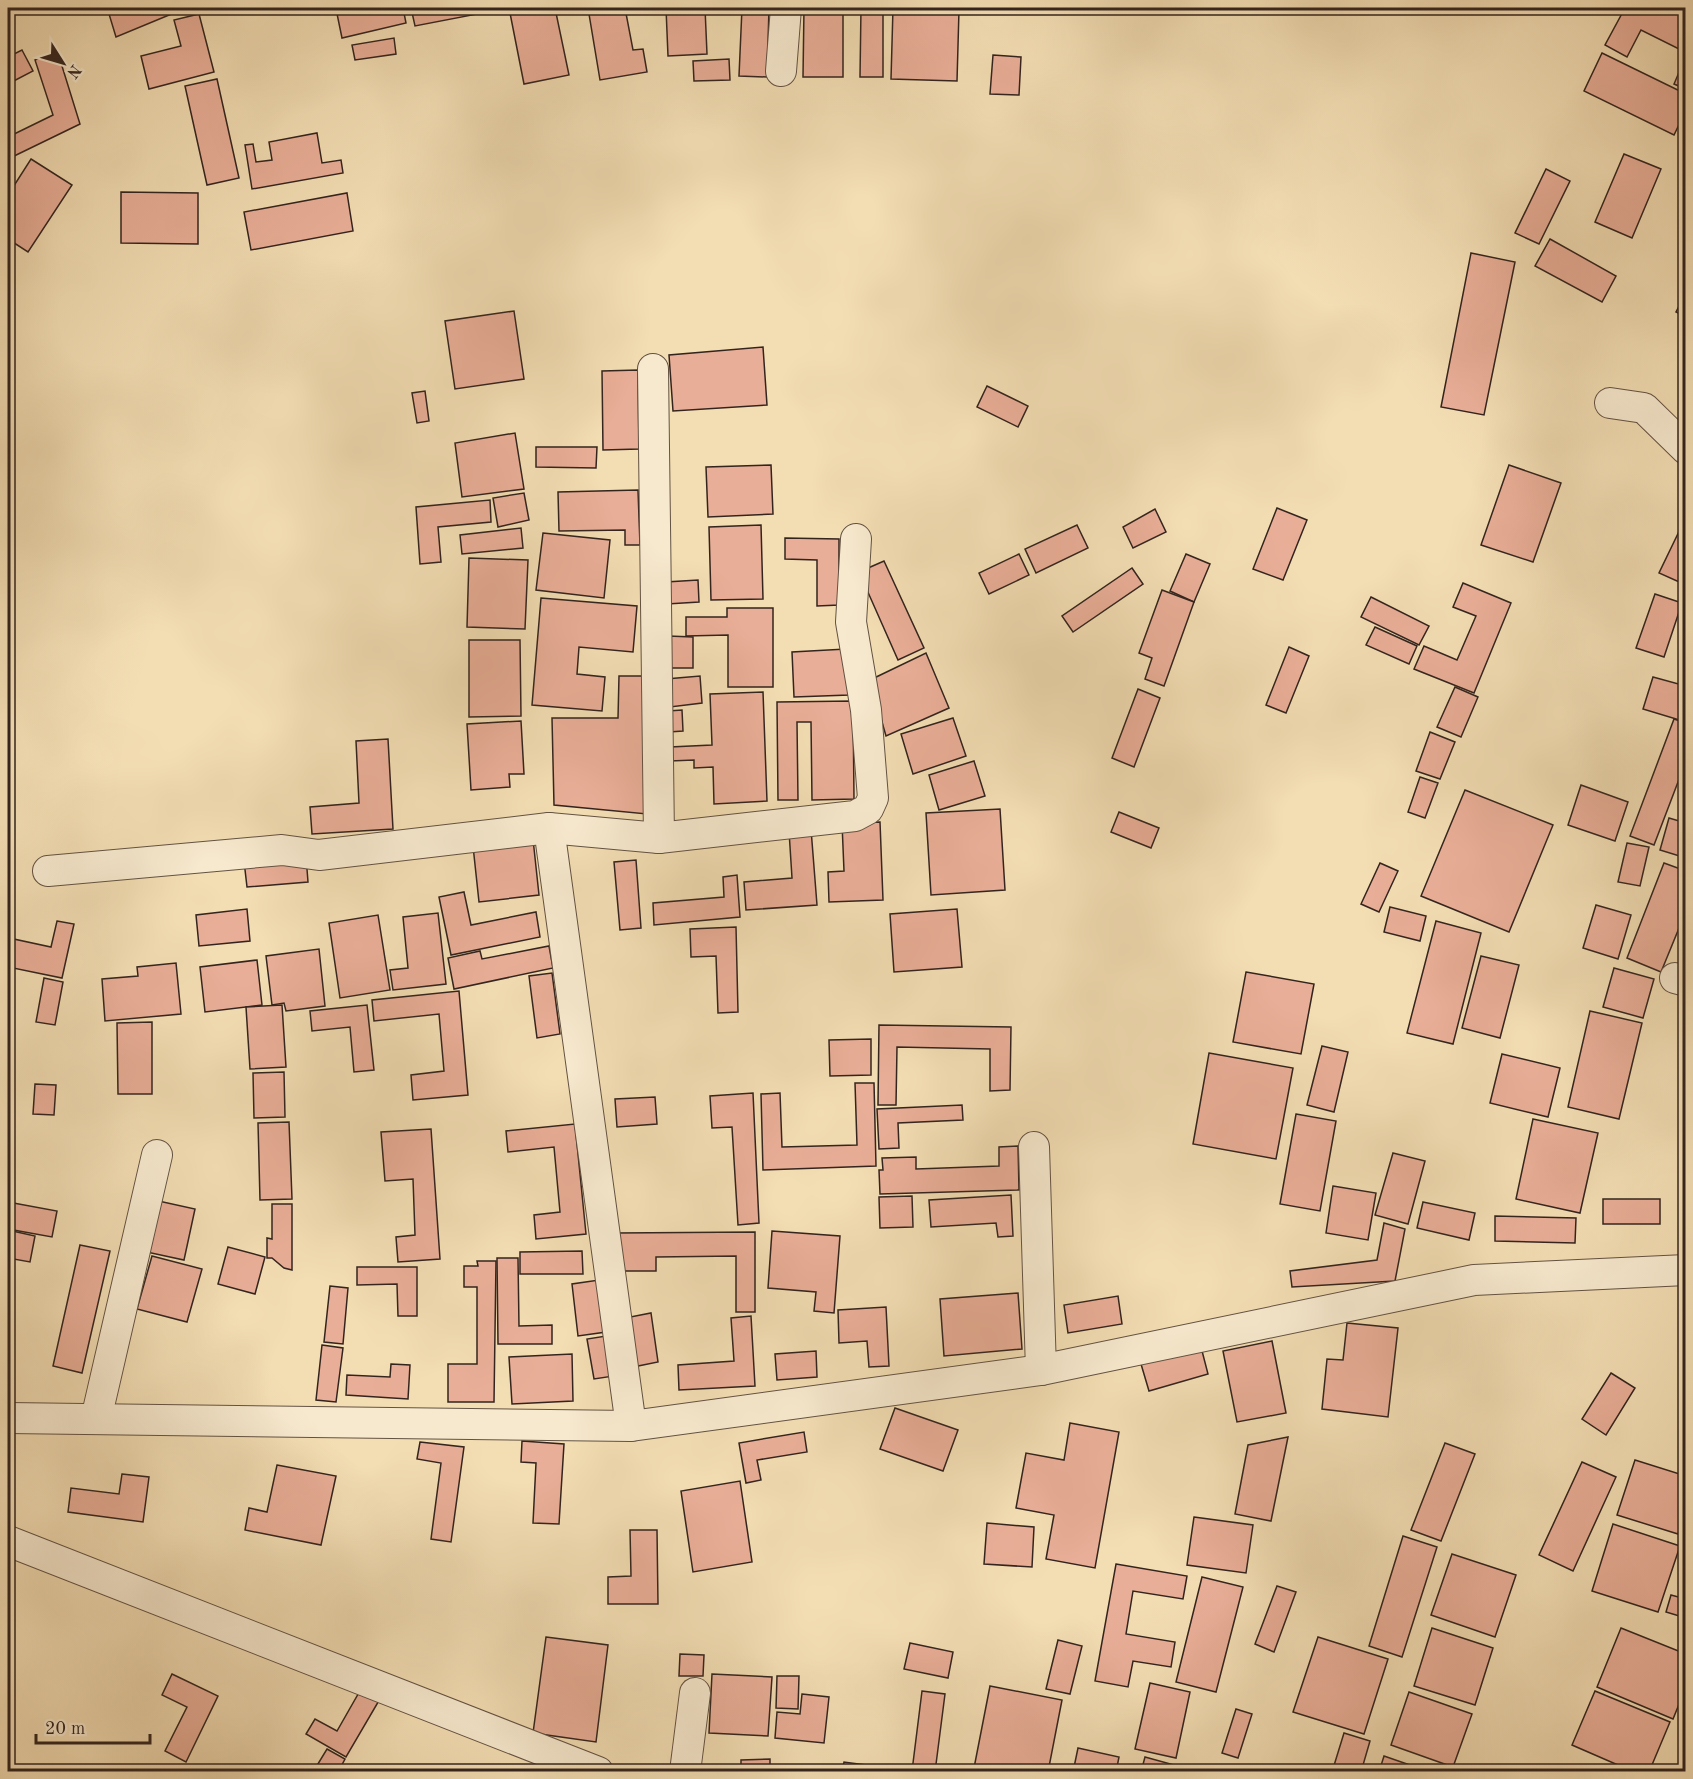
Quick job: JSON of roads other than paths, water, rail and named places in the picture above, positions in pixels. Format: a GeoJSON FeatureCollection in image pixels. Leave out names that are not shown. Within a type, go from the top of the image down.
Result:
{"type":"FeatureCollection","features":[{"type":"Feature","properties":{"kind":"street"},"geometry":{"type":"LineString","coordinates":[[781,71],[786,8]]}},
{"type":"Feature","properties":{"kind":"street"},"geometry":{"type":"LineString","coordinates":[[653,369],[659,838]]}},
{"type":"Feature","properties":{"kind":"street"},"geometry":{"type":"LineString","coordinates":[[1610,403],[1644,408],[1686,449]]}},
{"type":"Feature","properties":{"kind":"street"},"geometry":{"type":"LineString","coordinates":[[48,871],[282,850],[319,855],[549,828],[659,838],[855,816],[868,809],[873,798],[866,710],[851,622],[856,539]]}},
{"type":"Feature","properties":{"kind":"street"},"geometry":{"type":"LineString","coordinates":[[549,828],[631,1426]]}},
{"type":"Feature","properties":{"kind":"street"},"geometry":{"type":"LineString","coordinates":[[1034,1147],[1041,1370]]}},
{"type":"Feature","properties":{"kind":"street"},"geometry":{"type":"LineString","coordinates":[[96,1419],[157,1155]]}},
{"type":"Feature","properties":{"kind":"street"},"geometry":{"type":"LineString","coordinates":[[8,1418],[631,1426],[1041,1370],[1474,1280],[1686,1269]]}},
{"type":"Feature","properties":{"kind":"street"},"geometry":{"type":"LineString","coordinates":[[8,1541],[598,1772]]}},
{"type":"Feature","properties":{"kind":"street"},"geometry":{"type":"LineString","coordinates":[[686,1772],[695,1693]]}}]}
